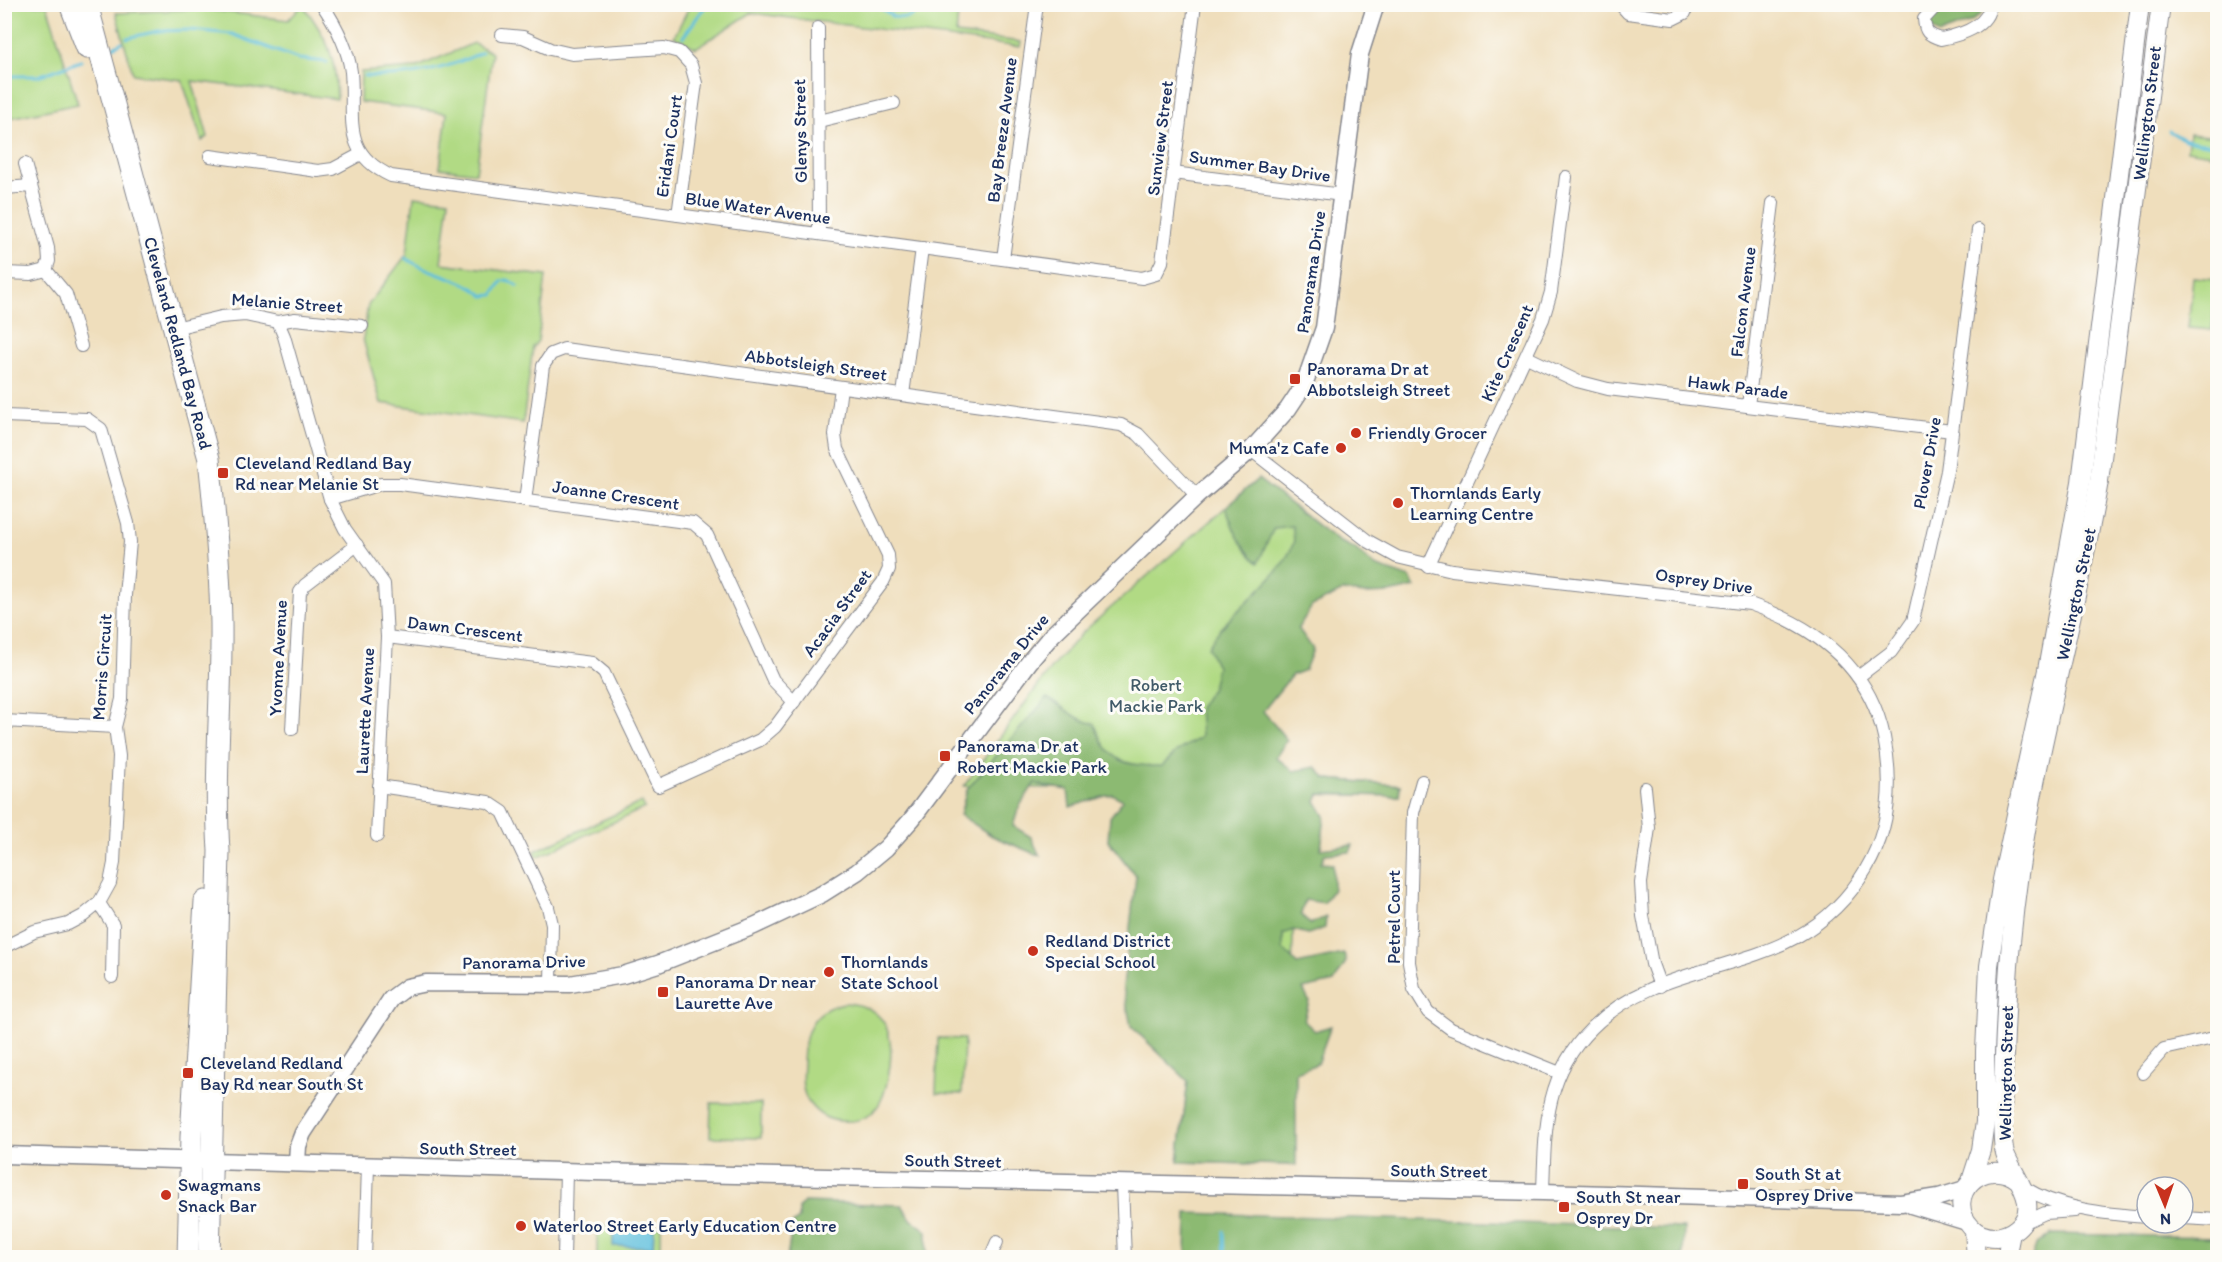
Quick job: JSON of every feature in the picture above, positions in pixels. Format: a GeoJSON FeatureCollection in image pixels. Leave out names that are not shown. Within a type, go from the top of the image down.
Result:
{"type":"FeatureCollection","features":[{"type":"Feature","properties":{"kind":"highway","name":"Cleveland Redland Bay Road"},"geometry":{"type":"LineString","coordinates":[[70,4],[119,130]]}},
{"type":"Feature","properties":{"kind":"highway","name":"Cleveland Redland Bay Road"},"geometry":{"type":"LineString","coordinates":[[87,4],[209,459],[217,532],[221,624],[216,811],[203,920],[190,1159],[188,1257]]}},
{"type":"Feature","properties":{"kind":"highway","name":"Cleveland Redland Bay Road"},"geometry":{"type":"LineString","coordinates":[[209,1257],[219,851],[216,811]]}},
{"type":"Feature","properties":{"kind":"main road","name":"Wellington Street"},"geometry":{"type":"LineString","coordinates":[[1976,1257],[1970,1226],[1962,1211],[1968,1185],[1981,1150],[1985,1122],[1984,1051],[1989,966],[2002,880],[2047,670],[2080,482],[2140,4]]}},
{"type":"Feature","properties":{"kind":"main road","name":"Wellington Street"},"geometry":{"type":"LineString","coordinates":[[2006,1257],[2016,1229],[2028,1209],[2020,1184],[2004,1151],[2002,1121],[2008,976],[2016,900],[2099,481],[2161,4]]}},
{"type":"Feature","properties":{"kind":"main road"},"geometry":{"type":"LineString","coordinates":[[1968,1185],[1992,1171],[2001,1172],[2020,1184]]}},
{"type":"Feature","properties":{"kind":"main road"},"geometry":{"type":"LineString","coordinates":[[1970,1226],[1991,1237],[2016,1229]]}},
{"type":"Feature","properties":{"kind":"street","name":"Bay Breeze Avenue"},"geometry":{"type":"LineString","coordinates":[[1003,259],[1037,4]]}},
{"type":"Feature","properties":{"kind":"street","name":"Sunview Street"},"geometry":{"type":"LineString","coordinates":[[1156,274],[1162,262],[1195,4]]}},
{"type":"Feature","properties":{"kind":"street","name":"Panorama Drive"},"geometry":{"type":"LineString","coordinates":[[297,1162],[298,1146],[303,1132],[397,993],[407,987],[426,983],[587,982],[658,964],[754,926],[822,894],[857,872],[886,848],[912,819],[1029,661],[1052,634],[1197,496],[1251,450],[1288,409],[1304,385],[1324,328],[1360,54],[1376,4]]}},
{"type":"Feature","properties":{"kind":"street"},"geometry":{"type":"LineString","coordinates":[[1620,4],[1628,14],[1673,19],[1685,13],[1687,4]]}},
{"type":"Feature","properties":{"kind":"street"},"geometry":{"type":"LineString","coordinates":[[1938,4],[1924,19],[1925,30],[1930,35],[1941,39],[1982,23],[1988,17],[1990,4]]}},
{"type":"Feature","properties":{"kind":"street"},"geometry":{"type":"LineString","coordinates":[[210,156],[318,171],[340,166],[361,154],[352,130],[351,72],[345,48],[323,5]]}},
{"type":"Feature","properties":{"kind":"street","name":"Glenys Street"},"geometry":{"type":"LineString","coordinates":[[818,28],[819,234]]}},
{"type":"Feature","properties":{"kind":"street","name":"Eridani Court"},"geometry":{"type":"LineString","coordinates":[[502,35],[523,37],[550,49],[572,54],[664,48],[679,52],[691,65],[696,83],[678,215]]}},
{"type":"Feature","properties":{"kind":"street"},"geometry":{"type":"LineString","coordinates":[[819,121],[894,103]]}},
{"type":"Feature","properties":{"kind":"street","name":"Blue Water Avenue"},"geometry":{"type":"LineString","coordinates":[[361,154],[375,169],[391,176],[1142,278],[1156,274]]}},
{"type":"Feature","properties":{"kind":"street"},"geometry":{"type":"LineString","coordinates":[[26,164],[48,248],[50,261],[46,270]]}},
{"type":"Feature","properties":{"kind":"street","name":"Summer Bay Drive"},"geometry":{"type":"LineString","coordinates":[[1173,173],[1342,195]]}},
{"type":"Feature","properties":{"kind":"street","name":"Kite Crescent"},"geometry":{"type":"LineString","coordinates":[[1428,566],[1544,319],[1551,292],[1566,177]]}},
{"type":"Feature","properties":{"kind":"street"},"geometry":{"type":"LineString","coordinates":[[4,188],[31,186]]}},
{"type":"Feature","properties":{"kind":"street","name":"Falcon Avenue"},"geometry":{"type":"LineString","coordinates":[[1748,406],[1773,203]]}},
{"type":"Feature","properties":{"kind":"street","name":"Plover Drive"},"geometry":{"type":"LineString","coordinates":[[1858,677],[1891,652],[1913,621],[1947,471],[1978,230]]}},
{"type":"Feature","properties":{"kind":"street"},"geometry":{"type":"LineString","coordinates":[[903,395],[922,248]]}},
{"type":"Feature","properties":{"kind":"street"},"geometry":{"type":"LineString","coordinates":[[4,273],[31,274],[46,270]]}},
{"type":"Feature","properties":{"kind":"street"},"geometry":{"type":"LineString","coordinates":[[46,270],[66,294],[81,346]]}},
{"type":"Feature","properties":{"kind":"street","name":"Melanie Street"},"geometry":{"type":"LineString","coordinates":[[175,328],[221,317],[245,315],[278,322],[295,318],[362,326]]}},
{"type":"Feature","properties":{"kind":"street","name":"Dawn Crescent"},"geometry":{"type":"LineString","coordinates":[[278,322],[285,336],[330,499],[345,529],[384,584],[387,637],[592,663],[604,673],[658,786]]}},
{"type":"Feature","properties":{"kind":"street","name":"Abbotsleigh Street"},"geometry":{"type":"LineString","coordinates":[[525,501],[543,366],[551,354],[564,349],[1130,428],[1197,496]]}},
{"type":"Feature","properties":{"kind":"street","name":"Hawk Parade"},"geometry":{"type":"LineString","coordinates":[[1527,357],[1577,381],[1608,389],[1952,431]]}},
{"type":"Feature","properties":{"kind":"street","name":"Acacia Street"},"geometry":{"type":"LineString","coordinates":[[658,786],[759,740],[775,727],[883,582],[889,570],[888,555],[837,450],[835,435],[841,387]]}},
{"type":"Feature","properties":{"kind":"street","name":"Morris Circuit"},"geometry":{"type":"LineString","coordinates":[[4,416],[87,419],[101,429],[128,523],[130,542],[125,595],[122,699],[115,727],[119,756],[114,863],[110,883],[99,903]]}},
{"type":"Feature","properties":{"kind":"street","name":"Osprey Drive"},"geometry":{"type":"LineString","coordinates":[[1251,450],[1368,541],[1397,557],[1428,566],[1750,604],[1783,615],[1812,631],[1835,651],[1858,677],[1882,727],[1888,759],[1889,792],[1884,824],[1874,856],[1856,886],[1834,912],[1808,932],[1784,945],[1660,986],[1612,1009],[1590,1030],[1560,1073],[1550,1099],[1545,1126],[1543,1192]]}},
{"type":"Feature","properties":{"kind":"street","name":"Joanne Crescent"},"geometry":{"type":"LineString","coordinates":[[330,499],[381,484],[400,484],[693,523],[707,535],[773,680],[794,702]]}},
{"type":"Feature","properties":{"kind":"street","name":"Yvonne Avenue"},"geometry":{"type":"LineString","coordinates":[[292,729],[300,592],[305,585],[357,545]]}},
{"type":"Feature","properties":{"kind":"street","name":"Laurette Avenue"},"geometry":{"type":"LineString","coordinates":[[377,836],[387,637]]}},
{"type":"Feature","properties":{"kind":"street"},"geometry":{"type":"LineString","coordinates":[[4,721],[115,727]]}},
{"type":"Feature","properties":{"kind":"street","name":"Petrel Court"},"geometry":{"type":"LineString","coordinates":[[1422,781],[1413,824],[1409,962],[1414,989],[1428,1012],[1451,1029],[1560,1073]]}},
{"type":"Feature","properties":{"kind":"street","name":"Laurette Avenue"},"geometry":{"type":"LineString","coordinates":[[380,786],[488,802],[503,812],[549,908],[552,924],[551,984]]}},
{"type":"Feature","properties":{"kind":"street"},"geometry":{"type":"LineString","coordinates":[[1645,788],[1649,828],[1641,883],[1642,916],[1660,986]]}},
{"type":"Feature","properties":{"kind":"street"},"geometry":{"type":"LineString","coordinates":[[4,947],[34,932],[68,924],[99,903],[113,925],[112,977]]}},
{"type":"Feature","properties":{"kind":"street"},"geometry":{"type":"LineString","coordinates":[[2143,1073],[2164,1049],[2217,1037]]}},
{"type":"Feature","properties":{"kind":"street","name":"South Street"},"geometry":{"type":"LineString","coordinates":[[4,1155],[1122,1185],[1543,1192],[1901,1203],[1939,1197],[1968,1185]]}},
{"type":"Feature","properties":{"kind":"street"},"geometry":{"type":"LineString","coordinates":[[365,1257],[368,1166]]}},
{"type":"Feature","properties":{"kind":"street"},"geometry":{"type":"LineString","coordinates":[[564,1257],[566,1171]]}},
{"type":"Feature","properties":{"kind":"street"},"geometry":{"type":"LineString","coordinates":[[2020,1184],[2042,1199],[2091,1210],[2135,1216]]}},
{"type":"Feature","properties":{"kind":"street"},"geometry":{"type":"LineString","coordinates":[[1122,1185],[1125,1257]]}},
{"type":"Feature","properties":{"kind":"street","name":"South Street"},"geometry":{"type":"LineString","coordinates":[[1901,1203],[1970,1226]]}},
{"type":"Feature","properties":{"kind":"street"},"geometry":{"type":"LineString","coordinates":[[2016,1229],[2045,1213],[2091,1210]]}},
{"type":"Feature","properties":{"kind":"street"},"geometry":{"type":"LineString","coordinates":[[2195,1219],[2217,1220]]}},
{"type":"Feature","properties":{"kind":"street"},"geometry":{"type":"LineString","coordinates":[[990,1257],[997,1242]]}},
{"type":"Feature","properties":{"kind":"green space"},"geometry":{"type":"Polygon","coordinates":[[[959,4],[956,34],[1021,42],[1020,47],[751,13],[696,48],[674,37],[690,5],[959,4]]]}},
{"type":"Feature","properties":{"kind":"green space"},"geometry":{"type":"Polygon","coordinates":[[[7,5],[47,5],[78,104],[5,119],[4,17],[7,5]]]}},
{"type":"Feature","properties":{"kind":"green space"},"geometry":{"type":"Polygon","coordinates":[[[303,5],[319,28],[329,49],[335,71],[337,99],[192,81],[208,137],[202,141],[182,80],[133,74],[116,13],[202,9],[288,20],[303,5]]]}},
{"type":"Feature","properties":{"kind":"green space"},"geometry":{"type":"Polygon","coordinates":[[[1953,5],[1983,5],[1985,7],[1978,17],[1966,24],[1940,34],[1934,31],[1930,25],[1930,16],[1953,5]]]}},
{"type":"Feature","properties":{"kind":"green space"},"geometry":{"type":"Polygon","coordinates":[[[474,43],[492,53],[476,173],[440,168],[447,113],[360,102],[361,72],[415,68],[474,43]]]}},
{"type":"Feature","properties":{"kind":"green space"},"geometry":{"type":"Polygon","coordinates":[[[2189,134],[2217,137],[2217,155],[2187,150],[2189,134]]]}},
{"type":"Feature","properties":{"kind":"green space"},"geometry":{"type":"Polygon","coordinates":[[[414,196],[449,200],[441,263],[546,276],[538,341],[533,347],[523,423],[381,403],[363,339],[368,305],[407,254],[414,196]]]}},
{"type":"Feature","properties":{"kind":"green space"},"geometry":{"type":"Polygon","coordinates":[[[2193,277],[2217,279],[2212,330],[2188,328],[2193,277]]]}},
{"type":"Feature","properties":{"kind":"green space","name":"Robert Mackie Park"},"geometry":{"type":"Polygon","coordinates":[[[1258,479],[1338,541],[1227,771],[1400,785],[1399,796],[1296,794],[1288,1165],[1178,1162],[1188,1081],[1131,1026],[1136,876],[1108,840],[1126,790],[964,786],[1051,668],[1082,633],[1258,479]]]}},
{"type":"Feature","properties":{"kind":"green space"},"geometry":{"type":"Polygon","coordinates":[[[1258,479],[1338,541],[1354,548],[1375,566],[1410,578],[1415,587],[1390,593],[1364,594],[1343,591],[1312,606],[1298,628],[1313,649],[1305,670],[1292,675],[1263,711],[1287,740],[1276,757],[1293,771],[1316,767],[1326,779],[1400,785],[1399,796],[1320,794],[1316,801],[1325,816],[1321,849],[1353,845],[1350,852],[1325,854],[1321,863],[1333,864],[1333,889],[1324,903],[1305,900],[1301,914],[1310,924],[1326,917],[1325,928],[1308,934],[1293,930],[1283,934],[1283,949],[1297,964],[1344,954],[1346,962],[1334,982],[1303,989],[1309,1001],[1304,1021],[1315,1031],[1331,1026],[1317,1064],[1296,1072],[1296,1165],[1178,1162],[1188,1081],[1131,1026],[1123,987],[1136,876],[1108,840],[1110,817],[1123,800],[1112,794],[1070,807],[1068,790],[1034,784],[1019,807],[1013,826],[1031,837],[1040,856],[992,836],[960,815],[967,789],[1047,698],[1076,716],[1095,724],[1105,747],[1119,759],[1128,763],[1162,766],[1177,751],[1201,737],[1199,708],[1212,688],[1217,667],[1208,647],[1216,634],[1277,570],[1287,557],[1294,542],[1292,526],[1274,528],[1258,563],[1238,537],[1226,507],[1258,479]]]}},
{"type":"Feature","properties":{"kind":"green space"},"geometry":{"type":"Polygon","coordinates":[[[642,802],[645,808],[537,857],[535,851],[642,802]]]}},
{"type":"Feature","properties":{"kind":"green space"},"geometry":{"type":"Polygon","coordinates":[[[844,1003],[857,1005],[877,1014],[887,1031],[891,1052],[886,1087],[878,1106],[863,1118],[853,1121],[835,1120],[819,1113],[806,1098],[803,1084],[805,1042],[811,1025],[823,1011],[844,1003]]]}},
{"type":"Feature","properties":{"kind":"green space"},"geometry":{"type":"Polygon","coordinates":[[[938,1038],[964,1039],[962,1094],[936,1093],[938,1038]]]}},
{"type":"Feature","properties":{"kind":"green space"},"geometry":{"type":"Polygon","coordinates":[[[711,1103],[761,1104],[761,1138],[710,1137],[711,1103]]]}},
{"type":"Feature","properties":{"kind":"green space"},"geometry":{"type":"Polygon","coordinates":[[[804,1202],[902,1205],[911,1219],[927,1231],[927,1257],[787,1257],[793,1223],[799,1219],[799,1208],[804,1202]]]}},
{"type":"Feature","properties":{"kind":"green space"},"geometry":{"type":"Polygon","coordinates":[[[1187,1213],[1684,1228],[1683,1257],[1186,1257],[1187,1213]]]}},
{"type":"Feature","properties":{"kind":"green space"},"geometry":{"type":"Polygon","coordinates":[[[597,1226],[661,1226],[661,1250],[657,1251],[657,1257],[597,1258],[597,1226]]]}},
{"type":"Feature","properties":{"kind":"green space"},"geometry":{"type":"Polygon","coordinates":[[[2051,1234],[2217,1237],[2217,1257],[2032,1257],[2036,1245],[2051,1234]]]}},
{"type":"Feature","properties":{"kind":"water"},"geometry":{"type":"Polygon","coordinates":[[[613,1229],[654,1229],[653,1247],[613,1246],[613,1229]]]}},
{"type":"Feature","properties":{"kind":"waterway"},"geometry":{"type":"LineString","coordinates":[[683,37],[707,4]]}},
{"type":"Feature","properties":{"kind":"waterway"},"geometry":{"type":"LineString","coordinates":[[876,4],[893,17],[907,18],[926,8],[927,4]]}},
{"type":"Feature","properties":{"kind":"waterway"},"geometry":{"type":"LineString","coordinates":[[127,38],[158,31],[190,30],[232,34],[298,59],[327,62]]}},
{"type":"Feature","properties":{"kind":"waterway"},"geometry":{"type":"LineString","coordinates":[[110,49],[122,42]]}},
{"type":"Feature","properties":{"kind":"waterway"},"geometry":{"type":"LineString","coordinates":[[365,76],[395,76],[425,72],[468,59],[482,52]]}},
{"type":"Feature","properties":{"kind":"waterway"},"geometry":{"type":"LineString","coordinates":[[4,76],[38,76],[81,61]]}},
{"type":"Feature","properties":{"kind":"waterway"},"geometry":{"type":"LineString","coordinates":[[2169,131],[2185,140],[2218,146]]}},
{"type":"Feature","properties":{"kind":"waterway"},"geometry":{"type":"LineString","coordinates":[[405,258],[465,284],[484,296],[493,295],[502,281],[508,280],[518,286]]}},
{"type":"Feature","properties":{"kind":"waterway"},"geometry":{"type":"LineString","coordinates":[[1224,1231],[1225,1258]]}},
{"type":"Feature","properties":{"kind":"place","name":"Panorama Dr at Abbotsleigh Street"},"geometry":{"type":"Point","coordinates":[1295,379]}},
{"type":"Feature","properties":{"kind":"place","name":"Friendly Grocer"},"geometry":{"type":"Point","coordinates":[1356,433]}},
{"type":"Feature","properties":{"kind":"place","name":"Muma'z Cafe"},"geometry":{"type":"Point","coordinates":[1341,448]}},
{"type":"Feature","properties":{"kind":"place","name":"Cleveland Redland Bay Rd near Melanie St"},"geometry":{"type":"Point","coordinates":[223,473]}},
{"type":"Feature","properties":{"kind":"place","name":"Thornlands Early Learning Centre"},"geometry":{"type":"Point","coordinates":[1398,503]}},
{"type":"Feature","properties":{"kind":"place","name":"Panorama Dr at Robert Mackie Park"},"geometry":{"type":"Point","coordinates":[945,756]}},
{"type":"Feature","properties":{"kind":"place","name":"Redland District Special School"},"geometry":{"type":"Point","coordinates":[1033,951]}},
{"type":"Feature","properties":{"kind":"place","name":"Thornlands State School"},"geometry":{"type":"Point","coordinates":[829,972]}},
{"type":"Feature","properties":{"kind":"place","name":"Panorama Dr near Laurette Ave"},"geometry":{"type":"Point","coordinates":[663,992]}},
{"type":"Feature","properties":{"kind":"place","name":"Cleveland Redland Bay Rd near South St"},"geometry":{"type":"Point","coordinates":[188,1073]}},
{"type":"Feature","properties":{"kind":"place","name":"South St at Osprey Drive"},"geometry":{"type":"Point","coordinates":[1743,1184]}},
{"type":"Feature","properties":{"kind":"place","name":"Swagmans Snack Bar"},"geometry":{"type":"Point","coordinates":[166,1195]}},
{"type":"Feature","properties":{"kind":"place","name":"South St near Osprey Dr"},"geometry":{"type":"Point","coordinates":[1564,1207]}},
{"type":"Feature","properties":{"kind":"place","name":"Waterloo Street Early Education Centre"},"geometry":{"type":"Point","coordinates":[521,1226]}}]}
